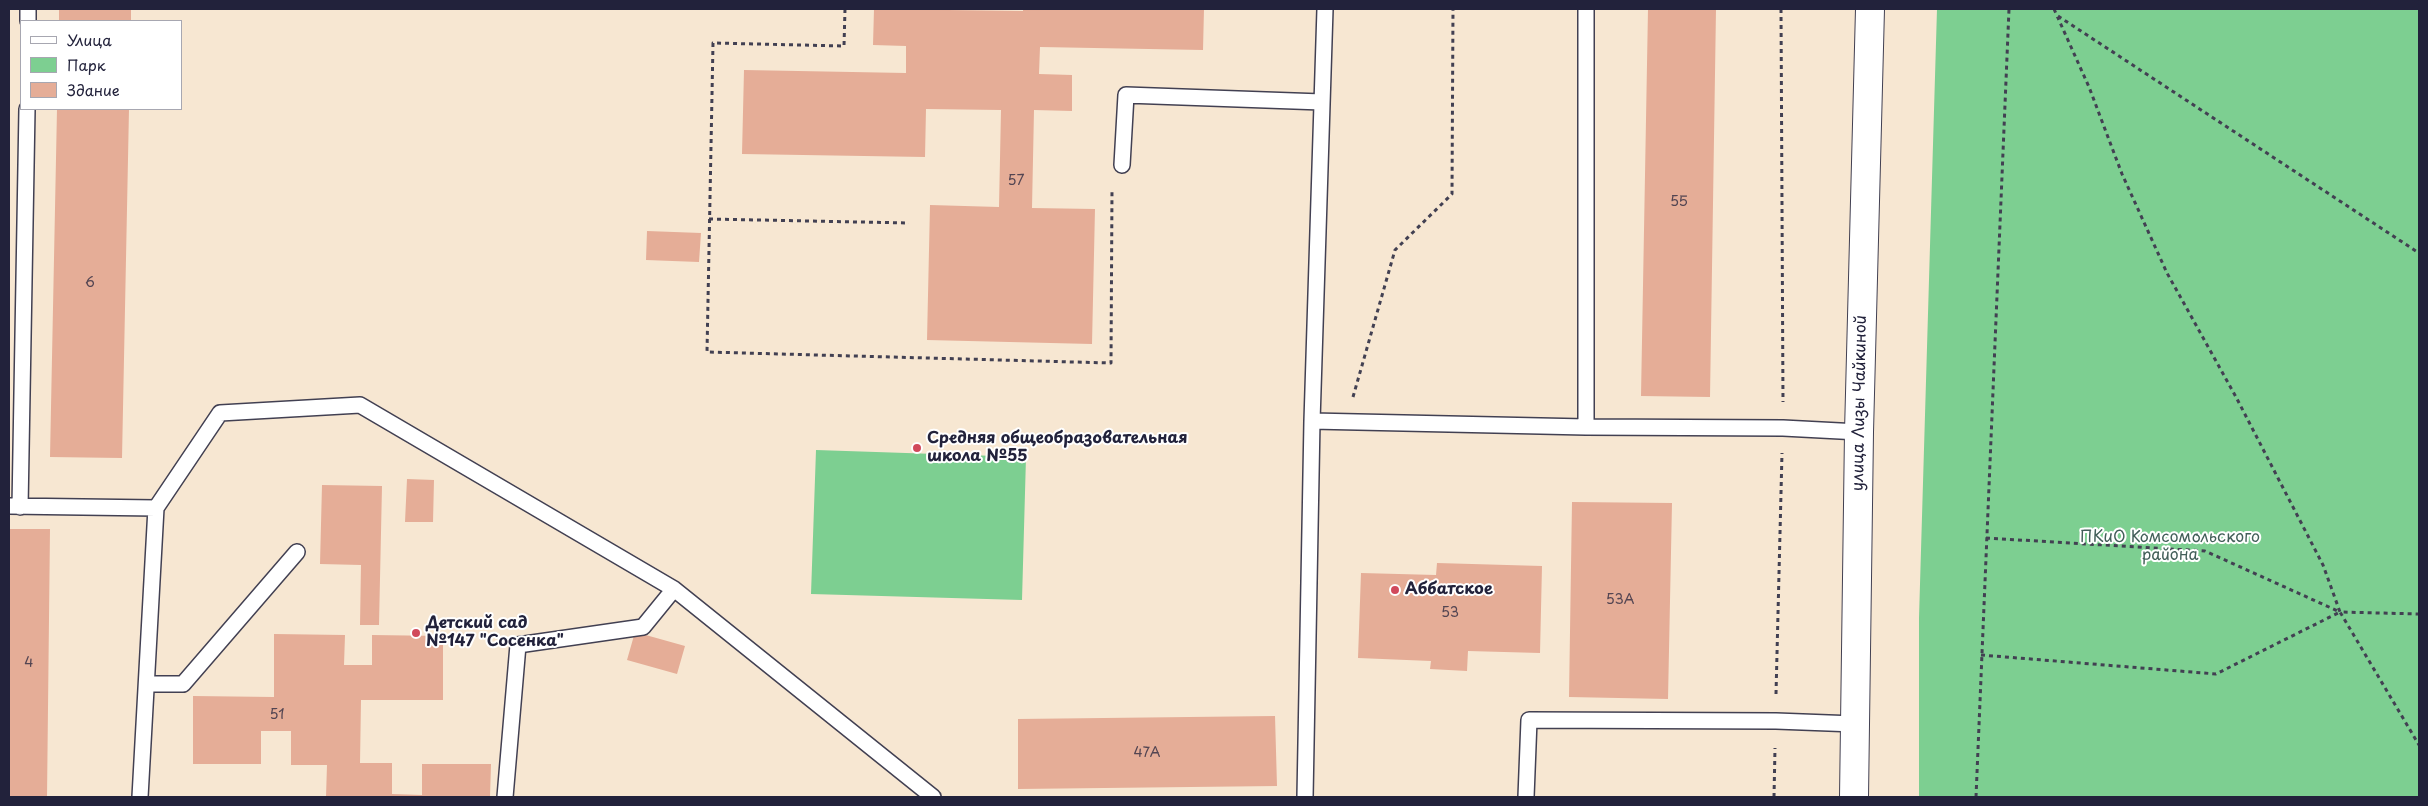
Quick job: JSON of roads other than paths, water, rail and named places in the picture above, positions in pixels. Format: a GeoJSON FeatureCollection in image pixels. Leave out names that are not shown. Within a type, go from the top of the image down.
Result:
{"type":"FeatureCollection","features":[{"type":"Feature","properties":{"kind":"main road","name":"улица Лизы Чайкиной"},"geometry":{"type":"LineString","coordinates":[[1854,797],[1859,432],[1870,9]]}},
{"type":"Feature","properties":{"kind":"lane"},"geometry":{"type":"LineString","coordinates":[[1305,797],[1312,421],[1325,9]]}},
{"type":"Feature","properties":{"kind":"lane"},"geometry":{"type":"LineString","coordinates":[[1586,9],[1586,427]]}},
{"type":"Feature","properties":{"kind":"lane"},"geometry":{"type":"LineString","coordinates":[[1122,165],[1126,95],[1322,102]]}},
{"type":"Feature","properties":{"kind":"lane"},"geometry":{"type":"LineString","coordinates":[[27,110],[14,506],[156,508]]}},
{"type":"Feature","properties":{"kind":"lane"},"geometry":{"type":"LineString","coordinates":[[140,797],[156,508],[220,413],[360,405],[674,589],[933,797]]}},
{"type":"Feature","properties":{"kind":"lane"},"geometry":{"type":"LineString","coordinates":[[1312,421],[1586,427],[1783,428],[1859,432]]}},
{"type":"Feature","properties":{"kind":"lane"},"geometry":{"type":"LineString","coordinates":[[146,684],[183,684],[297,552]]}},
{"type":"Feature","properties":{"kind":"lane"},"geometry":{"type":"LineString","coordinates":[[505,797],[518,645],[643,627],[674,589]]}},
{"type":"Feature","properties":{"kind":"lane"},"geometry":{"type":"LineString","coordinates":[[1526,797],[1529,720],[1776,721],[1855,724]]}},
{"type":"Feature","properties":{"kind":"place","name":"Средняя общеобразовательная школа №55"},"geometry":{"type":"Point","coordinates":[917,448]}},
{"type":"Feature","properties":{"kind":"place","name":"Аббатское"},"geometry":{"type":"Point","coordinates":[1395,590]}},
{"type":"Feature","properties":{"kind":"place","name":"Детский сад №147 \"Сосенка\""},"geometry":{"type":"Point","coordinates":[416,633]}},
{"type":"Feature","properties":{"kind":"park label","name":"ПКиО Комсомольского района"},"geometry":{"type":"Point","coordinates":[2170,547]}}]}
